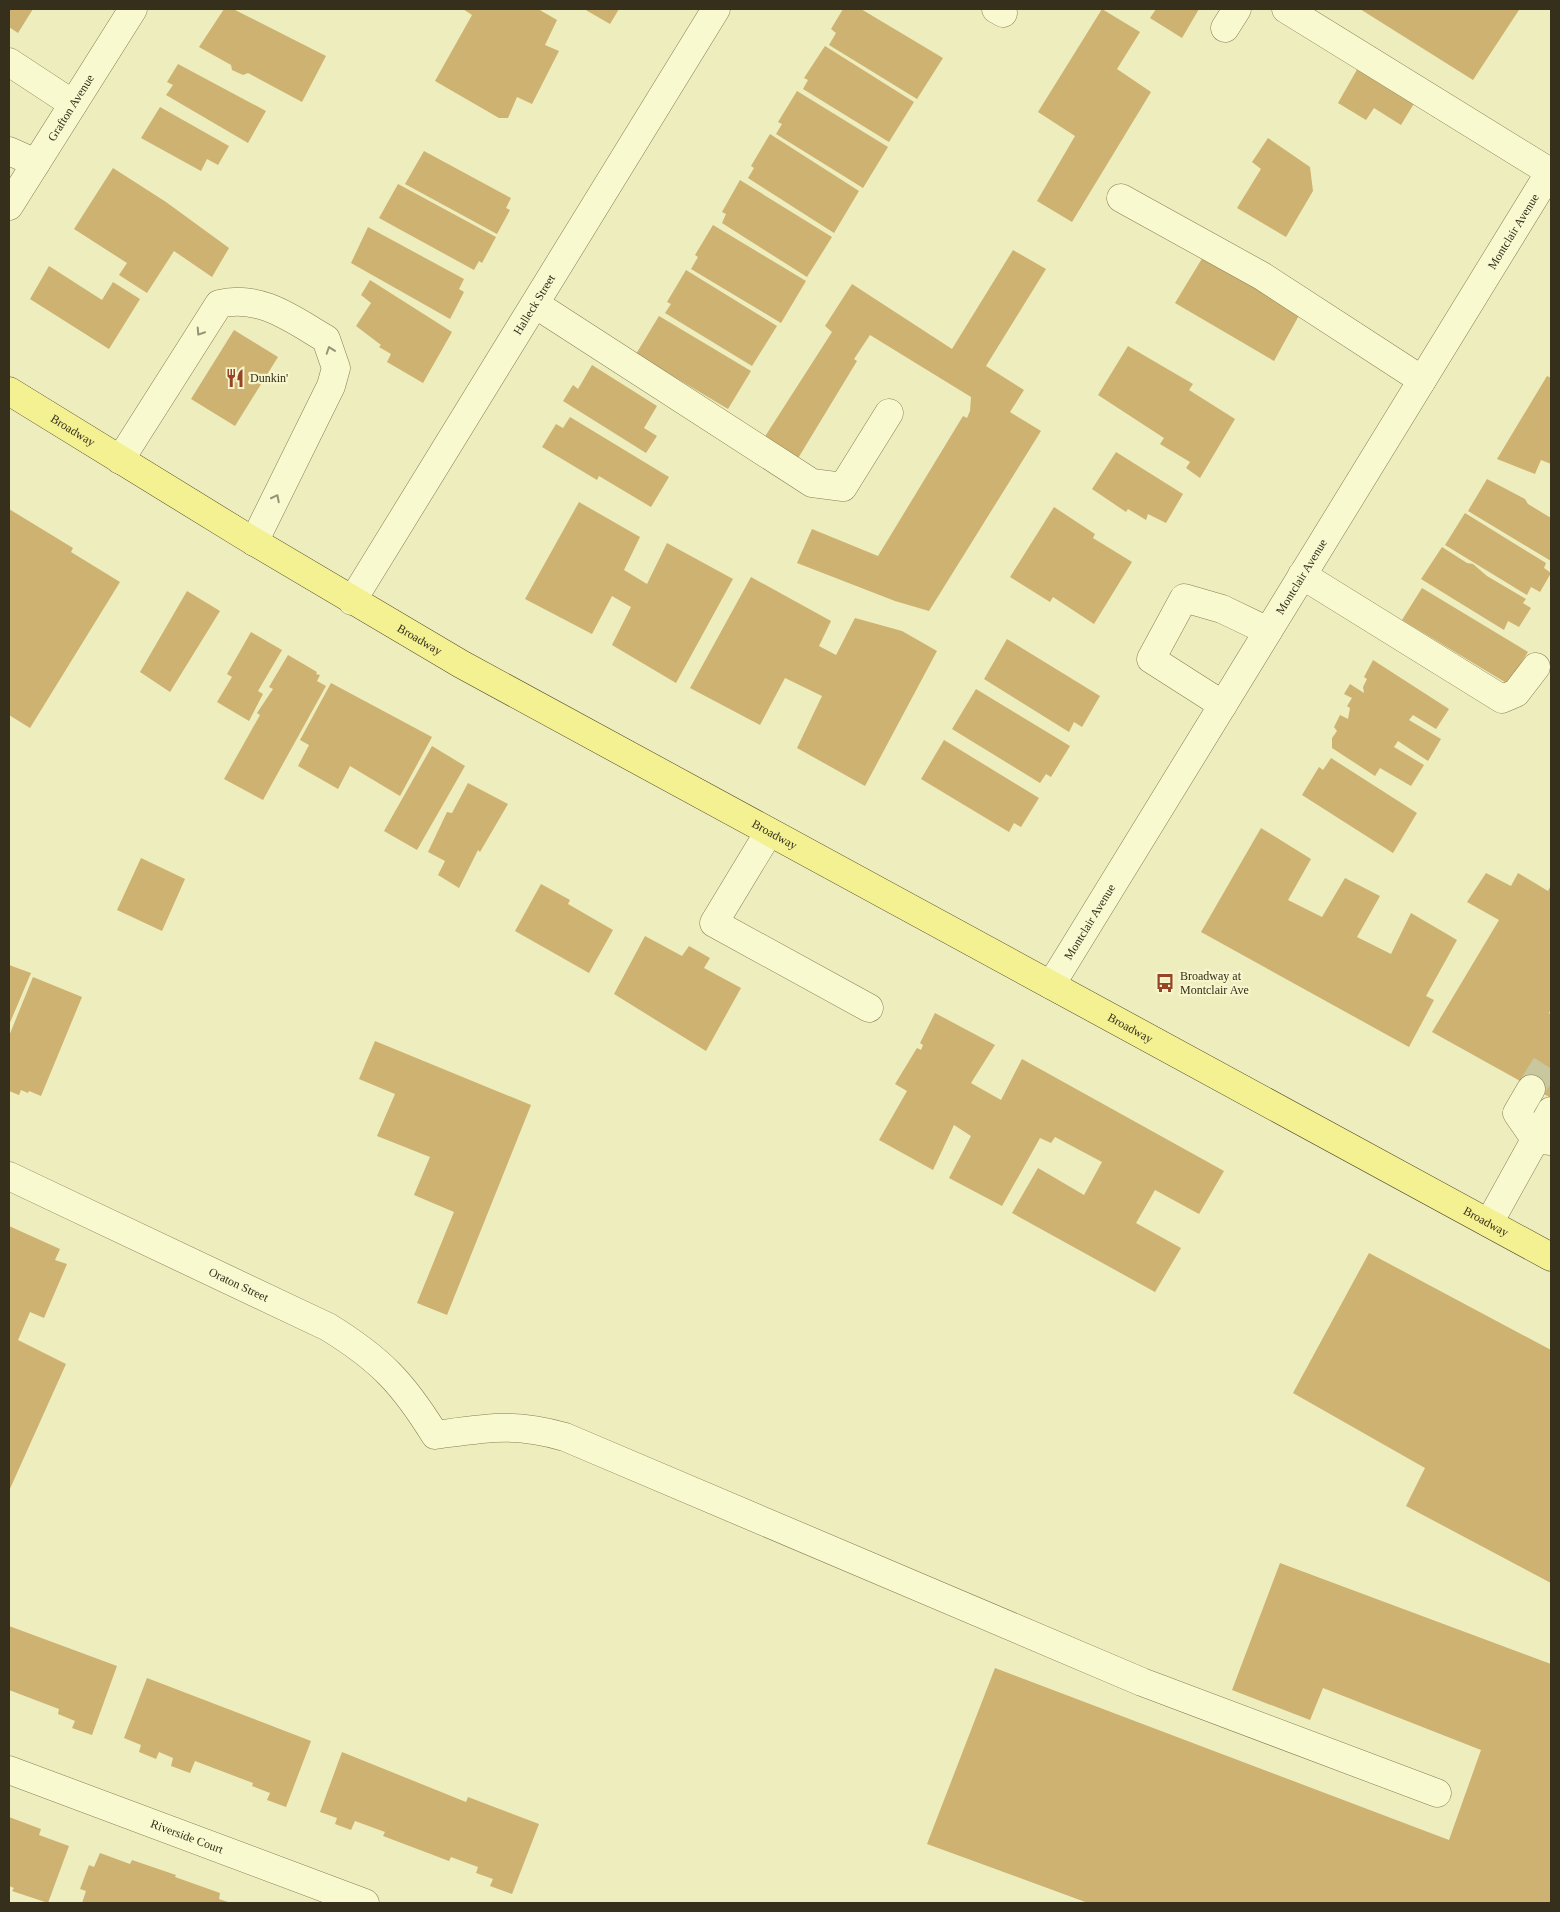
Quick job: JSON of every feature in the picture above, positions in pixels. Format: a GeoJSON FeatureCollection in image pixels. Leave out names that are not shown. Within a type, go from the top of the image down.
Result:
{"type":"FeatureCollection","features":[{"type":"Feature","properties":{"kind":"main road","name":"Broadway"},"geometry":{"type":"LineString","coordinates":[[9,391],[254,542],[461,664],[1551,1257]]}},
{"type":"Feature","properties":{"kind":"street","name":"Grafton Avenue"},"geometry":{"type":"LineString","coordinates":[[9,206],[133,9]]}},
{"type":"Feature","properties":{"kind":"street","name":"Halleck Street"},"geometry":{"type":"LineString","coordinates":[[352,601],[716,9]]}},
{"type":"Feature","properties":{"kind":"street"},"geometry":{"type":"LineString","coordinates":[[1286,9],[1550,171]]}},
{"type":"Feature","properties":{"kind":"street"},"geometry":{"type":"LineString","coordinates":[[9,62],[73,104]]}},
{"type":"Feature","properties":{"kind":"street"},"geometry":{"type":"LineString","coordinates":[[9,151],[36,163]]}},
{"type":"Feature","properties":{"kind":"street","name":"Montclair Avenue"},"geometry":{"type":"LineString","coordinates":[[1050,985],[1550,171]]}},
{"type":"Feature","properties":{"kind":"street"},"geometry":{"type":"LineString","coordinates":[[1121,198],[1262,276],[1422,380]]}},
{"type":"Feature","properties":{"kind":"street"},"geometry":{"type":"LineString","coordinates":[[120,460],[218,304],[231,301],[255,302],[273,308],[326,339],[336,368],[331,386],[254,542]]}},
{"type":"Feature","properties":{"kind":"street"},"geometry":{"type":"LineString","coordinates":[[535,304],[812,483],[843,487],[889,413]]}},
{"type":"Feature","properties":{"kind":"street"},"geometry":{"type":"LineString","coordinates":[[1302,576],[1502,699],[1516,693],[1536,667]]}},
{"type":"Feature","properties":{"kind":"street"},"geometry":{"type":"LineString","coordinates":[[1223,705],[1151,660],[1184,598],[1222,609],[1268,631]]}},
{"type":"Feature","properties":{"kind":"street"},"geometry":{"type":"LineString","coordinates":[[769,832],[714,923],[869,1008]]}},
{"type":"Feature","properties":{"kind":"street"},"geometry":{"type":"LineString","coordinates":[[1531,1089],[1517,1113],[1543,1140]]}},
{"type":"Feature","properties":{"kind":"street"},"geometry":{"type":"LineString","coordinates":[[1489,1223],[1543,1140],[1551,1111]]}},
{"type":"Feature","properties":{"kind":"street","name":"Oraton Street"},"geometry":{"type":"LineString","coordinates":[[9,1176],[344,1336],[387,1369],[412,1398],[435,1435],[504,1426],[537,1429],[565,1437],[1142,1682],[1437,1793]]}},
{"type":"Feature","properties":{"kind":"street","name":"Riverside Court"},"geometry":{"type":"LineString","coordinates":[[9,1770],[365,1903]]}},
{"type":"Feature","properties":{"kind":"building"},"geometry":{"type":"Polygon","coordinates":[[[9,9],[33,9],[18,33],[9,27],[9,9]]]}},
{"type":"Feature","properties":{"kind":"building"},"geometry":{"type":"Polygon","coordinates":[[[224,9],[233,9],[326,56],[302,102],[248,73],[243,75],[232,70],[231,65],[199,47],[224,9]]]}},
{"type":"Feature","properties":{"kind":"building"},"geometry":{"type":"Polygon","coordinates":[[[463,9],[538,9],[557,20],[545,45],[559,51],[532,104],[517,97],[508,118],[499,118],[435,81],[472,15],[463,9]]]}},
{"type":"Feature","properties":{"kind":"building"},"geometry":{"type":"Polygon","coordinates":[[[584,9],[619,9],[610,24],[584,9]]]}},
{"type":"Feature","properties":{"kind":"building"},"geometry":{"type":"Polygon","coordinates":[[[843,9],[861,9],[943,58],[917,99],[829,45],[836,33],[831,29],[843,9]]]}},
{"type":"Feature","properties":{"kind":"building"},"geometry":{"type":"Polygon","coordinates":[[[1102,9],[1140,32],[1117,69],[1151,92],[1072,222],[1037,201],[1075,136],[1038,112],[1102,9]]]}},
{"type":"Feature","properties":{"kind":"building"},"geometry":{"type":"Polygon","coordinates":[[[1156,9],[1199,9],[1182,38],[1150,18],[1156,9]]]}},
{"type":"Feature","properties":{"kind":"building"},"geometry":{"type":"Polygon","coordinates":[[[1360,9],[1517,9],[1519,10],[1473,80],[1360,9]]]}},
{"type":"Feature","properties":{"kind":"building"},"geometry":{"type":"Polygon","coordinates":[[[825,46],[914,102],[889,142],[803,89],[808,80],[804,78],[825,46]]]}},
{"type":"Feature","properties":{"kind":"building"},"geometry":{"type":"Polygon","coordinates":[[[178,64],[266,111],[248,143],[166,95],[173,85],[167,82],[178,64]]]}},
{"type":"Feature","properties":{"kind":"building"},"geometry":{"type":"Polygon","coordinates":[[[1359,66],[1418,97],[1401,125],[1374,108],[1366,120],[1338,103],[1359,66]]]}},
{"type":"Feature","properties":{"kind":"building"},"geometry":{"type":"Polygon","coordinates":[[[797,91],[888,147],[863,188],[776,134],[782,124],[778,122],[797,91]]]}},
{"type":"Feature","properties":{"kind":"building"},"geometry":{"type":"Polygon","coordinates":[[[160,107],[229,146],[218,165],[207,159],[201,171],[141,138],[160,107]]]}},
{"type":"Feature","properties":{"kind":"building"},"geometry":{"type":"Polygon","coordinates":[[[770,134],[859,191],[834,233],[748,178],[754,168],[751,166],[770,134]]]}},
{"type":"Feature","properties":{"kind":"building"},"geometry":{"type":"Polygon","coordinates":[[[1268,138],[1310,167],[1313,191],[1286,237],[1237,208],[1261,169],[1252,162],[1268,138]]]}},
{"type":"Feature","properties":{"kind":"building"},"geometry":{"type":"Polygon","coordinates":[[[424,151],[511,198],[506,208],[510,210],[497,234],[405,184],[424,151]]]}},
{"type":"Feature","properties":{"kind":"building"},"geometry":{"type":"Polygon","coordinates":[[[113,168],[166,202],[229,248],[212,277],[174,251],[147,293],[119,275],[127,263],[74,229],[113,168]]]}},
{"type":"Feature","properties":{"kind":"building"},"geometry":{"type":"Polygon","coordinates":[[[740,180],[832,237],[807,277],[722,223],[726,214],[722,212],[740,180]]]}},
{"type":"Feature","properties":{"kind":"building"},"geometry":{"type":"Polygon","coordinates":[[[398,184],[496,237],[482,263],[479,261],[474,270],[379,218],[398,184]]]}},
{"type":"Feature","properties":{"kind":"building"},"geometry":{"type":"Polygon","coordinates":[[[713,225],[806,281],[781,323],[691,269],[698,257],[695,255],[713,225]]]}},
{"type":"Feature","properties":{"kind":"building"},"geometry":{"type":"Polygon","coordinates":[[[368,227],[464,279],[459,289],[464,292],[450,319],[351,263],[368,227]]]}},
{"type":"Feature","properties":{"kind":"building"},"geometry":{"type":"Polygon","coordinates":[[[1013,250],[1046,269],[986,366],[1024,390],[1010,412],[1041,431],[929,611],[895,601],[797,563],[812,529],[878,556],[963,416],[967,418],[970,411],[971,397],[870,335],[854,359],[857,361],[797,460],[764,438],[832,332],[825,326],[852,284],[952,349],[1013,250]]]}},
{"type":"Feature","properties":{"kind":"building"},"geometry":{"type":"Polygon","coordinates":[[[1206,252],[1302,310],[1274,361],[1175,303],[1206,252]]]}},
{"type":"Feature","properties":{"kind":"building"},"geometry":{"type":"Polygon","coordinates":[[[49,266],[102,300],[113,282],[140,299],[109,349],[30,299],[49,266]]]}},
{"type":"Feature","properties":{"kind":"building"},"geometry":{"type":"Polygon","coordinates":[[[686,270],[777,326],[752,366],[665,313],[671,304],[667,302],[686,270]]]}},
{"type":"Feature","properties":{"kind":"building"},"geometry":{"type":"Polygon","coordinates":[[[370,280],[452,332],[423,383],[387,362],[391,354],[379,347],[381,345],[356,326],[371,303],[361,295],[370,280]]]}},
{"type":"Feature","properties":{"kind":"building"},"geometry":{"type":"Polygon","coordinates":[[[659,316],[751,371],[728,409],[636,354],[659,316]]]}},
{"type":"Feature","properties":{"kind":"building","name":"Dunkin'"},"geometry":{"type":"Polygon","coordinates":[[[234,330],[278,357],[235,426],[191,399],[234,330]]]}},
{"type":"Feature","properties":{"kind":"building"},"geometry":{"type":"Polygon","coordinates":[[[1128,346],[1193,384],[1189,390],[1235,419],[1200,478],[1186,468],[1190,462],[1160,444],[1164,438],[1098,395],[1128,346]]]}},
{"type":"Feature","properties":{"kind":"building"},"geometry":{"type":"Polygon","coordinates":[[[592,365],[657,406],[644,428],[657,436],[646,453],[563,401],[573,385],[578,389],[592,365]]]}},
{"type":"Feature","properties":{"kind":"building"},"geometry":{"type":"Polygon","coordinates":[[[1547,376],[1551,378],[1551,464],[1541,460],[1535,474],[1497,459],[1547,376]]]}},
{"type":"Feature","properties":{"kind":"building"},"geometry":{"type":"Polygon","coordinates":[[[570,417],[669,477],[651,507],[599,476],[597,480],[542,447],[556,424],[563,428],[570,417]]]}},
{"type":"Feature","properties":{"kind":"building"},"geometry":{"type":"Polygon","coordinates":[[[1116,452],[1183,494],[1166,523],[1148,514],[1146,520],[1128,509],[1126,512],[1092,489],[1116,452]]]}},
{"type":"Feature","properties":{"kind":"building"},"geometry":{"type":"Polygon","coordinates":[[[1487,479],[1525,499],[1528,504],[1551,518],[1551,561],[1468,511],[1487,479]]]}},
{"type":"Feature","properties":{"kind":"building"},"geometry":{"type":"Polygon","coordinates":[[[579,502],[640,537],[624,570],[647,584],[667,543],[733,579],[676,683],[612,645],[631,607],[612,596],[592,634],[525,599],[579,502]]]}},
{"type":"Feature","properties":{"kind":"building"},"geometry":{"type":"Polygon","coordinates":[[[1054,507],[1095,534],[1093,538],[1132,562],[1094,624],[1053,597],[1050,602],[1010,577],[1054,507]]]}},
{"type":"Feature","properties":{"kind":"building"},"geometry":{"type":"Polygon","coordinates":[[[9,509],[73,548],[71,552],[120,582],[30,728],[9,715],[9,509]]]}},
{"type":"Feature","properties":{"kind":"building"},"geometry":{"type":"Polygon","coordinates":[[[1465,513],[1546,563],[1544,568],[1551,573],[1540,592],[1531,587],[1527,595],[1445,545],[1465,513]]]}},
{"type":"Feature","properties":{"kind":"building"},"geometry":{"type":"Polygon","coordinates":[[[1442,547],[1467,563],[1473,564],[1487,576],[1526,599],[1523,603],[1531,608],[1519,627],[1508,621],[1504,630],[1421,579],[1442,547]]]}},
{"type":"Feature","properties":{"kind":"building"},"geometry":{"type":"Polygon","coordinates":[[[751,577],[831,621],[819,646],[836,655],[855,618],[902,631],[937,651],[865,786],[797,748],[822,696],[785,678],[760,725],[690,688],[751,577]]]}},
{"type":"Feature","properties":{"kind":"building"},"geometry":{"type":"Polygon","coordinates":[[[1422,588],[1528,652],[1508,684],[1402,620],[1422,588]]]}},
{"type":"Feature","properties":{"kind":"building"},"geometry":{"type":"Polygon","coordinates":[[[187,591],[220,611],[170,692],[140,672],[187,591]]]}},
{"type":"Feature","properties":{"kind":"building"},"geometry":{"type":"Polygon","coordinates":[[[251,632],[282,650],[258,691],[263,694],[249,721],[217,702],[232,677],[227,674],[251,632]]]}},
{"type":"Feature","properties":{"kind":"building"},"geometry":{"type":"Polygon","coordinates":[[[1007,639],[1100,696],[1082,727],[1074,722],[1069,732],[984,679],[1007,639]]]}},
{"type":"Feature","properties":{"kind":"building"},"geometry":{"type":"Polygon","coordinates":[[[288,655],[317,672],[316,674],[320,675],[317,681],[326,686],[263,800],[224,779],[260,715],[257,713],[273,689],[269,687],[288,655]]]}},
{"type":"Feature","properties":{"kind":"building"},"geometry":{"type":"Polygon","coordinates":[[[1373,660],[1449,709],[1436,729],[1413,715],[1409,720],[1441,739],[1428,761],[1398,741],[1394,747],[1424,765],[1411,786],[1380,768],[1375,776],[1332,748],[1332,738],[1337,731],[1334,727],[1340,715],[1348,719],[1350,708],[1347,706],[1352,698],[1344,694],[1350,684],[1364,693],[1363,687],[1367,679],[1364,677],[1373,660]]]}},
{"type":"Feature","properties":{"kind":"building"},"geometry":{"type":"Polygon","coordinates":[[[331,683],[432,737],[400,796],[350,766],[338,789],[298,766],[309,745],[300,740],[331,683]]]}},
{"type":"Feature","properties":{"kind":"building"},"geometry":{"type":"Polygon","coordinates":[[[976,689],[1070,746],[1051,777],[1046,774],[1040,783],[952,729],[976,689]]]}},
{"type":"Feature","properties":{"kind":"building"},"geometry":{"type":"Polygon","coordinates":[[[944,740],[1039,798],[1021,827],[1014,823],[1009,832],[921,779],[944,740]]]}},
{"type":"Feature","properties":{"kind":"building"},"geometry":{"type":"Polygon","coordinates":[[[432,746],[465,766],[417,850],[384,831],[432,746]]]}},
{"type":"Feature","properties":{"kind":"building"},"geometry":{"type":"Polygon","coordinates":[[[1331,758],[1417,813],[1393,853],[1302,795],[1319,767],[1323,770],[1331,758]]]}},
{"type":"Feature","properties":{"kind":"building"},"geometry":{"type":"Polygon","coordinates":[[[468,783],[508,804],[480,852],[478,850],[459,888],[438,875],[445,861],[428,852],[447,812],[452,813],[468,783]]]}},
{"type":"Feature","properties":{"kind":"building"},"geometry":{"type":"Polygon","coordinates":[[[1261,828],[1311,859],[1288,900],[1322,917],[1345,878],[1380,896],[1357,937],[1391,954],[1411,913],[1457,940],[1426,996],[1434,1000],[1409,1047],[1201,932],[1261,828]]]}},
{"type":"Feature","properties":{"kind":"building"},"geometry":{"type":"Polygon","coordinates":[[[141,858],[185,879],[162,931],[117,910],[141,858]]]}},
{"type":"Feature","properties":{"kind":"building"},"geometry":{"type":"Polygon","coordinates":[[[1486,873],[1511,886],[1518,873],[1548,891],[1551,885],[1551,1009],[1549,1013],[1551,1015],[1551,1098],[1432,1032],[1499,920],[1467,902],[1486,873]]]}},
{"type":"Feature","properties":{"kind":"building"},"geometry":{"type":"Polygon","coordinates":[[[541,884],[570,900],[568,904],[613,930],[589,973],[515,931],[541,884]]]}},
{"type":"Feature","properties":{"kind":"building"},"geometry":{"type":"Polygon","coordinates":[[[645,936],[682,956],[689,946],[710,958],[704,968],[741,988],[706,1051],[614,994],[645,936]]]}},
{"type":"Feature","properties":{"kind":"building"},"geometry":{"type":"Polygon","coordinates":[[[9,965],[31,973],[9,1025],[9,965]]]}},
{"type":"Feature","properties":{"kind":"building"},"geometry":{"type":"Polygon","coordinates":[[[33,977],[82,997],[41,1096],[29,1091],[28,1093],[21,1090],[19,1095],[9,1091],[9,1036],[33,977]]]}},
{"type":"Feature","properties":{"kind":"building"},"geometry":{"type":"Polygon","coordinates":[[[935,1013],[995,1045],[971,1083],[1001,1100],[1022,1059],[1224,1171],[1199,1214],[1155,1190],[1136,1223],[1181,1248],[1155,1292],[1012,1213],[1038,1168],[1084,1195],[1102,1162],[1055,1137],[1051,1143],[1040,1138],[1002,1206],[949,1178],[971,1136],[954,1125],[933,1170],[879,1140],[907,1091],[895,1084],[917,1048],[921,1050],[923,1045],[920,1043],[935,1013]]]}},
{"type":"Feature","properties":{"kind":"building"},"geometry":{"type":"Polygon","coordinates":[[[375,1041],[531,1105],[447,1315],[417,1303],[454,1212],[414,1195],[430,1157],[377,1136],[395,1094],[359,1079],[375,1041]]]}},
{"type":"Feature","properties":{"kind":"building"},"geometry":{"type":"Polygon","coordinates":[[[9,1226],[60,1249],[55,1260],[67,1264],[44,1318],[30,1312],[18,1340],[66,1364],[9,1491],[9,1226]]]}},
{"type":"Feature","properties":{"kind":"building"},"geometry":{"type":"Polygon","coordinates":[[[1369,1253],[1551,1350],[1551,1583],[1406,1506],[1425,1468],[1293,1393],[1369,1253]]]}},
{"type":"Feature","properties":{"kind":"building"},"geometry":{"type":"Polygon","coordinates":[[[1280,1563],[1551,1664],[1551,1903],[1088,1903],[927,1844],[995,1668],[1449,1840],[1481,1750],[1323,1688],[1310,1720],[1232,1690],[1280,1563]]]}},
{"type":"Feature","properties":{"kind":"building"},"geometry":{"type":"Polygon","coordinates":[[[9,1626],[117,1666],[92,1735],[72,1728],[75,1721],[58,1714],[59,1709],[9,1690],[9,1626]]]}},
{"type":"Feature","properties":{"kind":"building"},"geometry":{"type":"Polygon","coordinates":[[[147,1678],[311,1741],[286,1807],[267,1800],[270,1793],[252,1786],[253,1783],[195,1761],[190,1773],[171,1766],[173,1758],[159,1752],[156,1759],[139,1752],[141,1745],[124,1738],[147,1678]]]}},
{"type":"Feature","properties":{"kind":"building"},"geometry":{"type":"Polygon","coordinates":[[[342,1752],[466,1802],[468,1797],[539,1824],[512,1894],[490,1886],[493,1879],[476,1873],[478,1867],[451,1857],[449,1861],[383,1836],[385,1832],[355,1821],[351,1830],[335,1824],[337,1818],[320,1812],[342,1752]]]}},
{"type":"Feature","properties":{"kind":"building"},"geometry":{"type":"Polygon","coordinates":[[[9,1817],[41,1829],[39,1835],[69,1846],[48,1903],[12,1891],[14,1888],[9,1886],[9,1817]]]}},
{"type":"Feature","properties":{"kind":"building"},"geometry":{"type":"Polygon","coordinates":[[[100,1853],[130,1864],[132,1860],[176,1875],[175,1877],[220,1893],[219,1899],[231,1903],[82,1903],[86,1891],[80,1889],[89,1865],[94,1867],[100,1853]]]}},
{"type":"Feature","properties":{"kind":"tunnel"},"geometry":{"type":"LineString","coordinates":[[1531,1089],[1551,1057]]}},
{"type":"Feature","properties":{"kind":"place","name":"Dunkin'"},"geometry":{"type":"Point","coordinates":[235,378]}},
{"type":"Feature","properties":{"kind":"place","name":"Broadway at Montclair Ave"},"geometry":{"type":"Point","coordinates":[1165,983]}}]}
